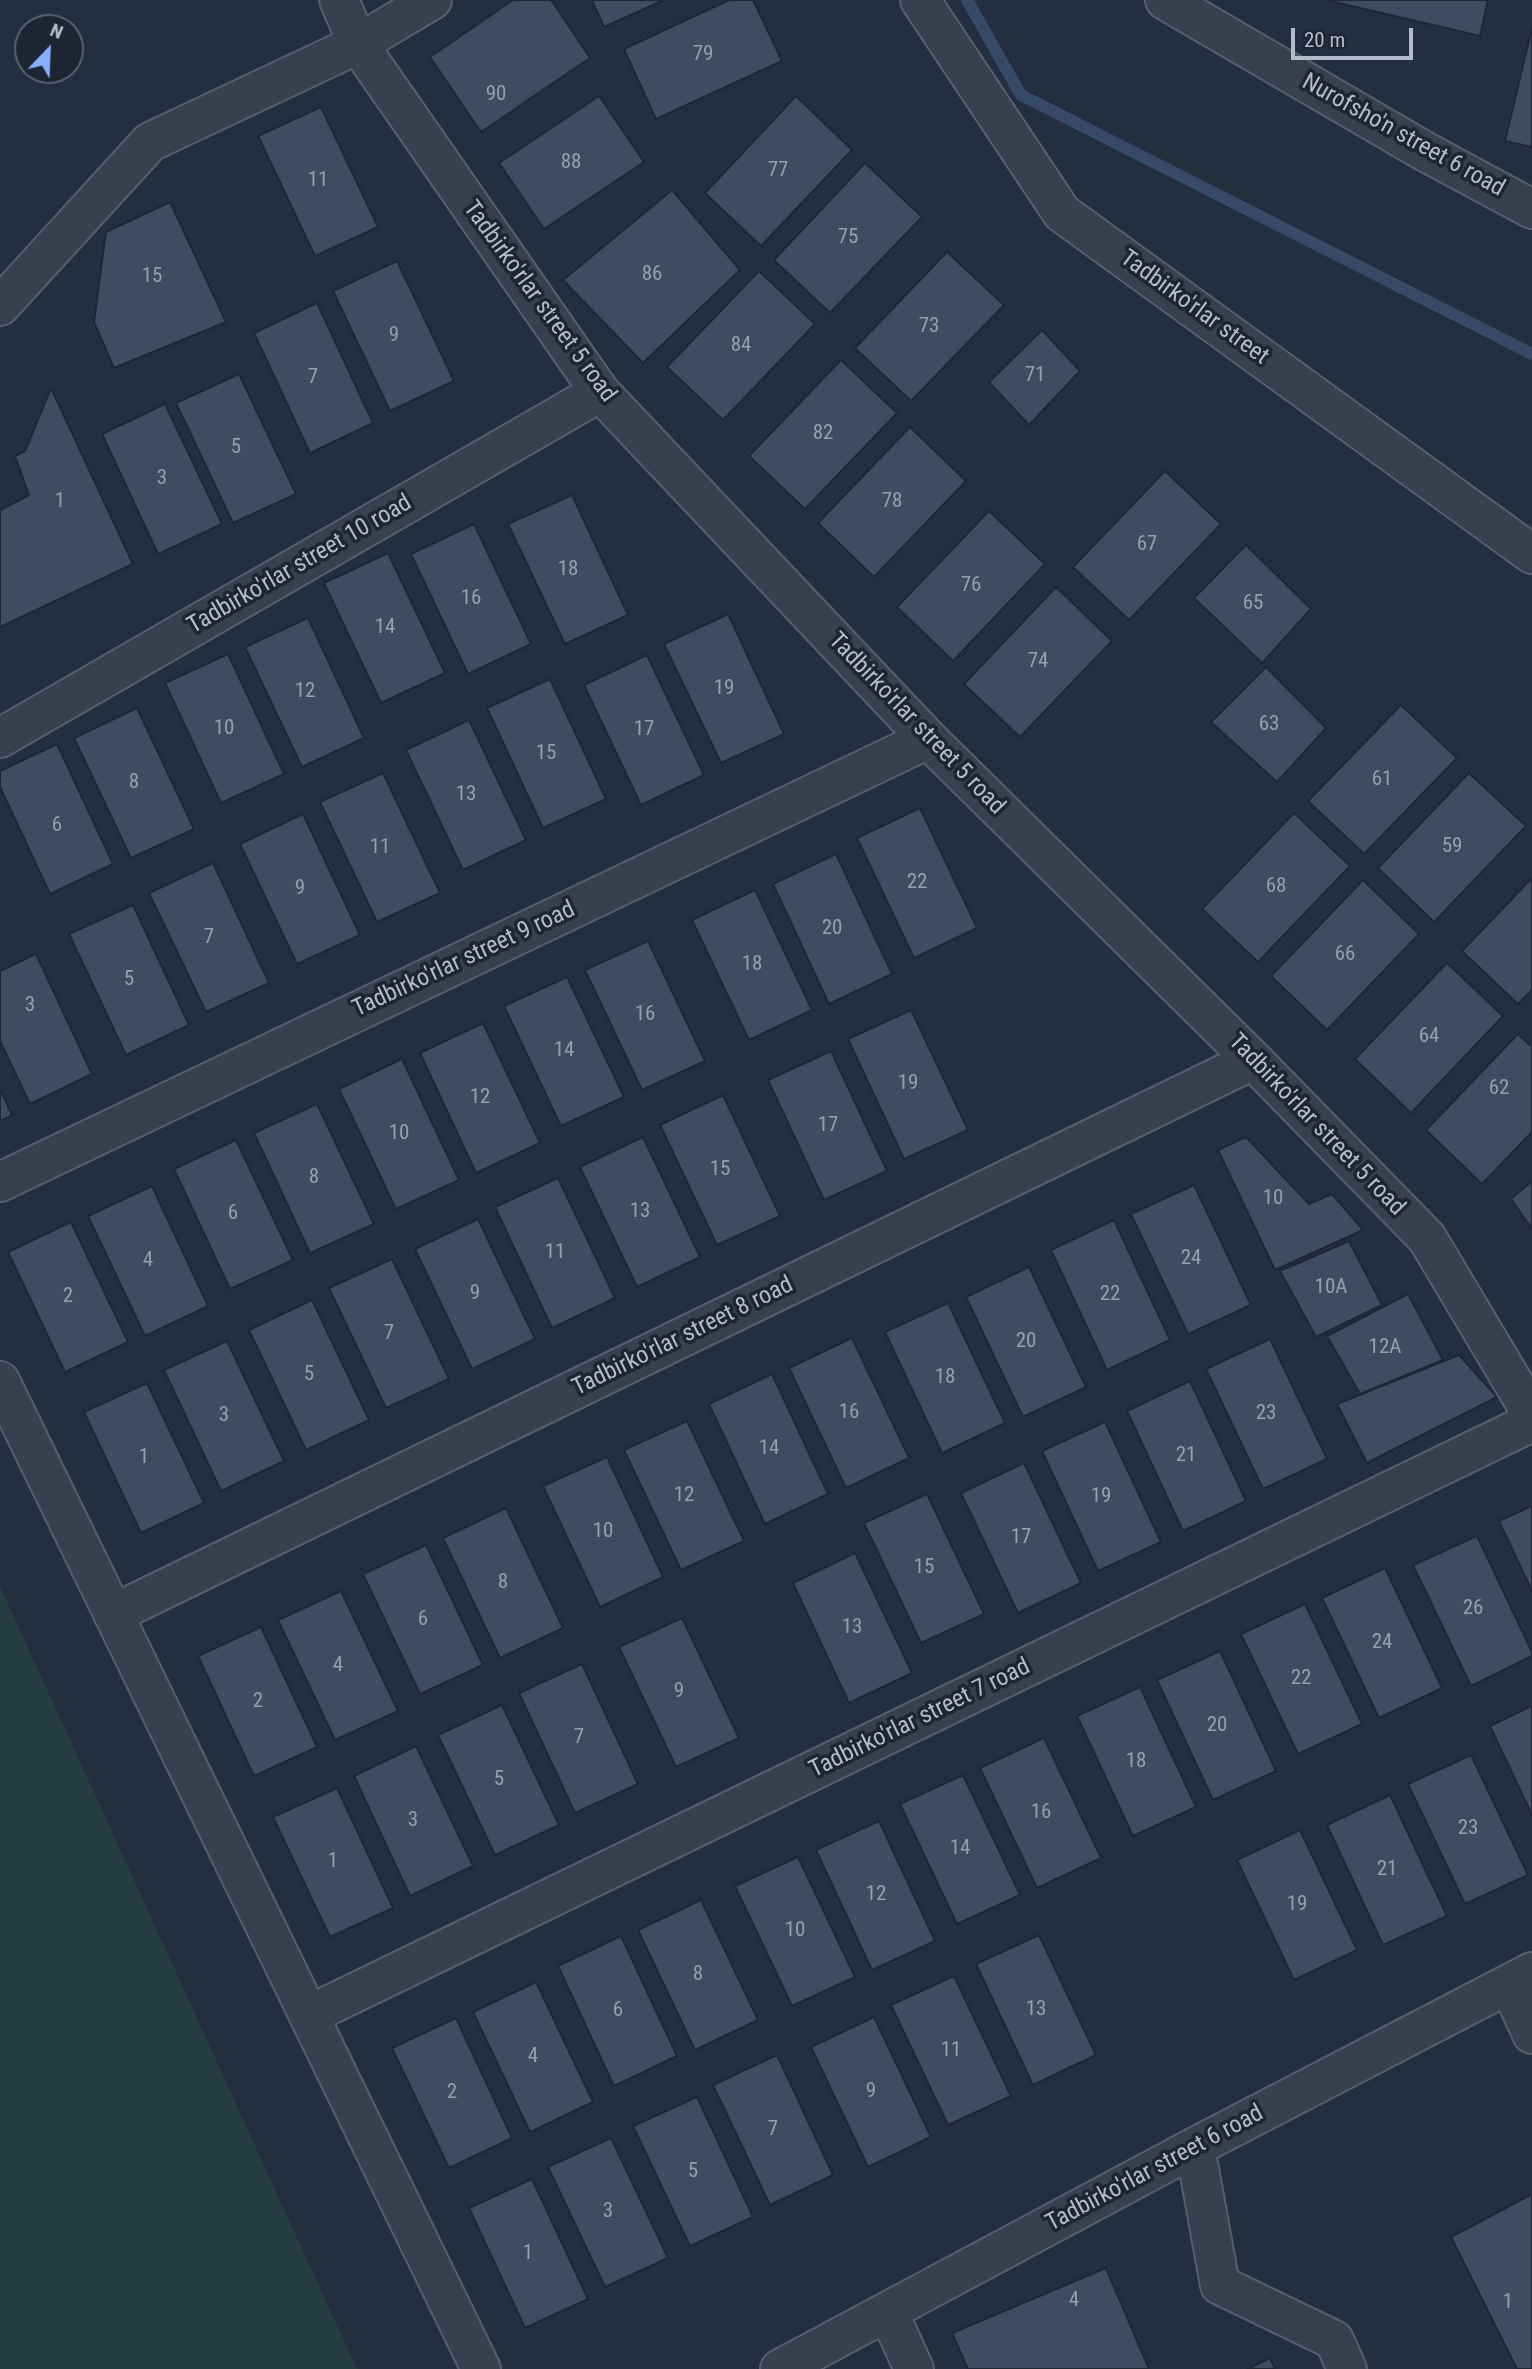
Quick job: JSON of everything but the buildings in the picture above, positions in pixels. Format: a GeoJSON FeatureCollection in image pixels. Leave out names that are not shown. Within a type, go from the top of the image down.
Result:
{"type":"FeatureCollection","features":[{"type":"Feature","properties":{"kind":"street","name":"Tadbirko'rlar street 5 road"},"geometry":{"type":"LineString","coordinates":[[339,0],[358,44],[600,392],[928,739],[1253,1059],[1427,1238],[1532,1414]]}},
{"type":"Feature","properties":{"kind":"street"},"geometry":{"type":"LineString","coordinates":[[0,306],[150,142],[358,44],[432,0]]}},
{"type":"Feature","properties":{"kind":"street","name":"Tadbirko'rlar street"},"geometry":{"type":"LineString","coordinates":[[920,0],[1062,213],[1532,554]]}},
{"type":"Feature","properties":{"kind":"street","name":"Nurofsho'n street 6 road"},"geometry":{"type":"LineString","coordinates":[[1165,0],[1424,151],[1532,209]]}},
{"type":"Feature","properties":{"kind":"street","name":"Tadbirko'rlar street 10 road"},"geometry":{"type":"LineString","coordinates":[[0,738],[600,392]]}},
{"type":"Feature","properties":{"kind":"street","name":"Tadbirko'rlar street 9 road"},"geometry":{"type":"LineString","coordinates":[[0,1182],[928,739]]}},
{"type":"Feature","properties":{"kind":"street","name":"Tadbirko'rlar street 8 road"},"geometry":{"type":"LineString","coordinates":[[113,1614],[1253,1059]]}},
{"type":"Feature","properties":{"kind":"street"},"geometry":{"type":"LineString","coordinates":[[0,1381],[481,2369]]}},
{"type":"Feature","properties":{"kind":"street","name":"Tadbirko'rlar street 7 road"},"geometry":{"type":"LineString","coordinates":[[309,2015],[1532,1422]]}},
{"type":"Feature","properties":{"kind":"street"},"geometry":{"type":"LineString","coordinates":[[1520,1978],[1532,2034]]}},
{"type":"Feature","properties":{"kind":"street","name":"Tadbirko'rlar street 6 road"},"geometry":{"type":"LineString","coordinates":[[780,2369],[1195,2147],[1520,1978]]}},
{"type":"Feature","properties":{"kind":"street"},"geometry":{"type":"LineString","coordinates":[[1195,2147],[1220,2285],[1334,2340],[1346,2369]]}},
{"type":"Feature","properties":{"kind":"street"},"geometry":{"type":"LineString","coordinates":[[888,2312],[914,2369]]}},
{"type":"Feature","properties":{"kind":"green space"},"geometry":{"type":"Polygon","coordinates":[[[0,1586],[357,2369],[0,2369],[0,1586]]]}},
{"type":"Feature","properties":{"kind":"waterway"},"geometry":{"type":"LineString","coordinates":[[967,0],[1021,95],[1532,354]]}}]}
